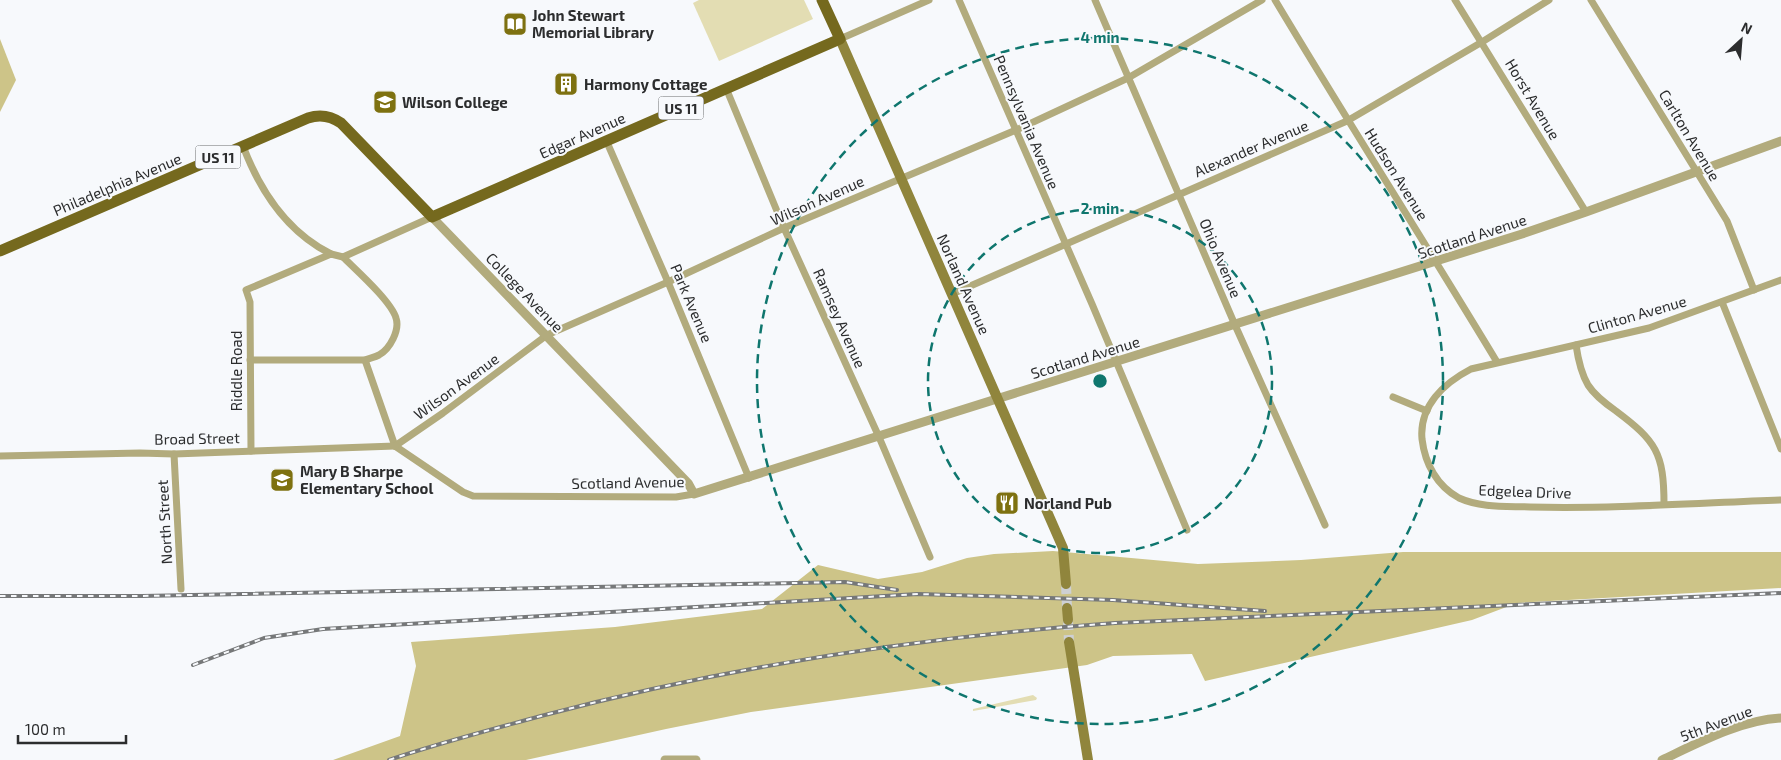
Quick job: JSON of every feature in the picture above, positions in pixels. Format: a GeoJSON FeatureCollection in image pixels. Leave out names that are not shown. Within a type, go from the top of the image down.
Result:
{"type":"FeatureCollection","features":[{"type":"Feature","properties":{"kind":"main road","name":"Norland Avenue"},"geometry":{"type":"LineString","coordinates":[[822,0],[1063,548],[1066,584]]}},
{"type":"Feature","properties":{"kind":"main road","name":"Edgar Avenue"},"geometry":{"type":"LineString","coordinates":[[432,217],[840,39]]}},
{"type":"Feature","properties":{"kind":"main road","name":"Philadelphia Avenue"},"geometry":{"type":"LineString","coordinates":[[0,251],[308,118],[329,117]]}},
{"type":"Feature","properties":{"kind":"main road","name":"College Avenue"},"geometry":{"type":"LineString","coordinates":[[329,117],[338,120],[345,126],[432,217]]}},
{"type":"Feature","properties":{"kind":"main road"},"geometry":{"type":"LineString","coordinates":[[1067,608],[1068,620]]}},
{"type":"Feature","properties":{"kind":"main road"},"geometry":{"type":"LineString","coordinates":[[1069,642],[1088,760]]}},
{"type":"Feature","properties":{"kind":"street","name":"Edgar Avenue"},"geometry":{"type":"LineString","coordinates":[[840,39],[929,0]]}},
{"type":"Feature","properties":{"kind":"street","name":"Pennsylvania Avenue"},"geometry":{"type":"LineString","coordinates":[[959,0],[1117,362],[1187,530]]}},
{"type":"Feature","properties":{"kind":"street","name":"Ohio Avenue"},"geometry":{"type":"LineString","coordinates":[[1096,0],[1235,325],[1325,525]]}},
{"type":"Feature","properties":{"kind":"street","name":"Wilson Avenue"},"geometry":{"type":"LineString","coordinates":[[395,446],[443,413],[547,335],[784,228],[1016,130],[1128,78],[1262,0]]}},
{"type":"Feature","properties":{"kind":"street","name":"Hudson Avenue"},"geometry":{"type":"LineString","coordinates":[[1276,0],[1347,121],[1436,261],[1497,362]]}},
{"type":"Feature","properties":{"kind":"street","name":"Horst Avenue"},"geometry":{"type":"LineString","coordinates":[[1456,0],[1586,212]]}},
{"type":"Feature","properties":{"kind":"street","name":"Alexander Avenue"},"geometry":{"type":"LineString","coordinates":[[952,294],[1347,121],[1482,42],[1548,0]]}},
{"type":"Feature","properties":{"kind":"street","name":"Carlton Avenue"},"geometry":{"type":"LineString","coordinates":[[1591,0],[1727,221],[1754,290]]}},
{"type":"Feature","properties":{"kind":"street","name":"Ramsey Avenue"},"geometry":{"type":"LineString","coordinates":[[726,88],[784,228],[930,557]]}},
{"type":"Feature","properties":{"kind":"street","name":"Park Avenue"},"geometry":{"type":"LineString","coordinates":[[606,140],[668,282],[749,478]]}},
{"type":"Feature","properties":{"kind":"street","name":"Scotland Avenue"},"geometry":{"type":"LineString","coordinates":[[395,446],[463,492],[473,496],[676,497],[694,494],[1436,261],[1586,212],[1781,141]]}},
{"type":"Feature","properties":{"kind":"street"},"geometry":{"type":"LineString","coordinates":[[243,146],[255,176],[279,213],[309,241],[331,254],[343,257],[390,306],[397,318],[397,329],[391,343],[381,354],[365,360],[250,360]]}},
{"type":"Feature","properties":{"kind":"street","name":"Edgar Avenue"},"geometry":{"type":"LineString","coordinates":[[343,257],[432,217]]}},
{"type":"Feature","properties":{"kind":"street","name":"College Avenue"},"geometry":{"type":"LineString","coordinates":[[432,217],[688,483],[694,494]]}},
{"type":"Feature","properties":{"kind":"street","name":"Riddle Road"},"geometry":{"type":"LineString","coordinates":[[251,452],[250,302],[246,290],[331,254]]}},
{"type":"Feature","properties":{"kind":"street","name":"Clinton Avenue"},"geometry":{"type":"LineString","coordinates":[[1497,362],[1648,328],[1781,280]]}},
{"type":"Feature","properties":{"kind":"street"},"geometry":{"type":"LineString","coordinates":[[1722,302],[1781,449]]}},
{"type":"Feature","properties":{"kind":"street"},"geometry":{"type":"LineString","coordinates":[[1576,345],[1582,373],[1588,385],[1595,394],[1642,431],[1653,445],[1660,459],[1663,473],[1664,504]]}},
{"type":"Feature","properties":{"kind":"street"},"geometry":{"type":"LineString","coordinates":[[365,360],[395,446]]}},
{"type":"Feature","properties":{"kind":"street","name":"Edgelea Drive"},"geometry":{"type":"LineString","coordinates":[[1497,362],[1471,369],[1457,376],[1439,392],[1427,411],[1422,434],[1423,446],[1429,466],[1439,482],[1448,490],[1470,502],[1484,505],[1558,507],[1781,500]]}},
{"type":"Feature","properties":{"kind":"street"},"geometry":{"type":"LineString","coordinates":[[1393,397],[1427,411]]}},
{"type":"Feature","properties":{"kind":"street","name":"Broad Street"},"geometry":{"type":"LineString","coordinates":[[0,456],[174,454],[395,446]]}},
{"type":"Feature","properties":{"kind":"street","name":"North Street"},"geometry":{"type":"LineString","coordinates":[[174,454],[181,589]]}},
{"type":"Feature","properties":{"kind":"street","name":"5th Avenue"},"geometry":{"type":"LineString","coordinates":[[1662,760],[1739,727],[1781,718]]}},
{"type":"Feature","properties":{"kind":"street"},"geometry":{"type":"LineString","coordinates":[[665,760],[696,760]]}},
{"type":"Feature","properties":{"kind":"shaded area"},"geometry":{"type":"Polygon","coordinates":[[[699,0],[804,0],[813,19],[719,61],[693,3],[699,0]]]}},
{"type":"Feature","properties":{"kind":"shaded area"},"geometry":{"type":"Polygon","coordinates":[[[0,39],[16,80],[0,112],[0,39]]]}},
{"type":"Feature","properties":{"kind":"shaded area"},"geometry":{"type":"Polygon","coordinates":[[[1053,551],[1198,564],[1301,560],[1403,552],[1781,552],[1781,588],[1517,603],[1472,620],[1205,681],[1192,654],[1113,656],[1087,665],[751,712],[526,760],[333,760],[400,736],[416,666],[411,642],[615,627],[762,609],[818,565],[878,579],[922,572],[967,558],[994,554],[1053,551]]]}},
{"type":"Feature","properties":{"kind":"shaded area"},"geometry":{"type":"Polygon","coordinates":[[[1033,695],[1037,698],[1036,700],[973,711],[973,709],[1033,695]]]}},
{"type":"Feature","properties":{"kind":"tunnel"},"geometry":{"type":"LineString","coordinates":[[1066,584],[1067,608]]}},
{"type":"Feature","properties":{"kind":"tunnel"},"geometry":{"type":"LineString","coordinates":[[1068,620],[1069,642]]}},
{"type":"Feature","properties":{"kind":"railway"},"geometry":{"type":"LineString","coordinates":[[0,596],[142,596],[845,582],[897,590]]}},
{"type":"Feature","properties":{"kind":"railway"},"geometry":{"type":"LineString","coordinates":[[389,760],[541,716],[683,682],[826,656],[970,636],[1115,623],[1781,593]]}},
{"type":"Feature","properties":{"kind":"railway"},"geometry":{"type":"LineString","coordinates":[[193,665],[264,638],[323,629],[918,594],[1113,600],[1265,611]]}},
{"type":"Feature","properties":{"kind":"place","name":"John Stewart Memorial Library"},"geometry":{"type":"Point","coordinates":[515,24]}},
{"type":"Feature","properties":{"kind":"place","name":"Harmony Cottage"},"geometry":{"type":"Point","coordinates":[566,84]}},
{"type":"Feature","properties":{"kind":"place","name":"Wilson College"},"geometry":{"type":"Point","coordinates":[385,102]}},
{"type":"Feature","properties":{"kind":"place","name":"Mary B Sharpe Elementary School"},"geometry":{"type":"Point","coordinates":[282,480]}},
{"type":"Feature","properties":{"kind":"place","name":"Norland Pub"},"geometry":{"type":"Point","coordinates":[1007,503]}}]}
